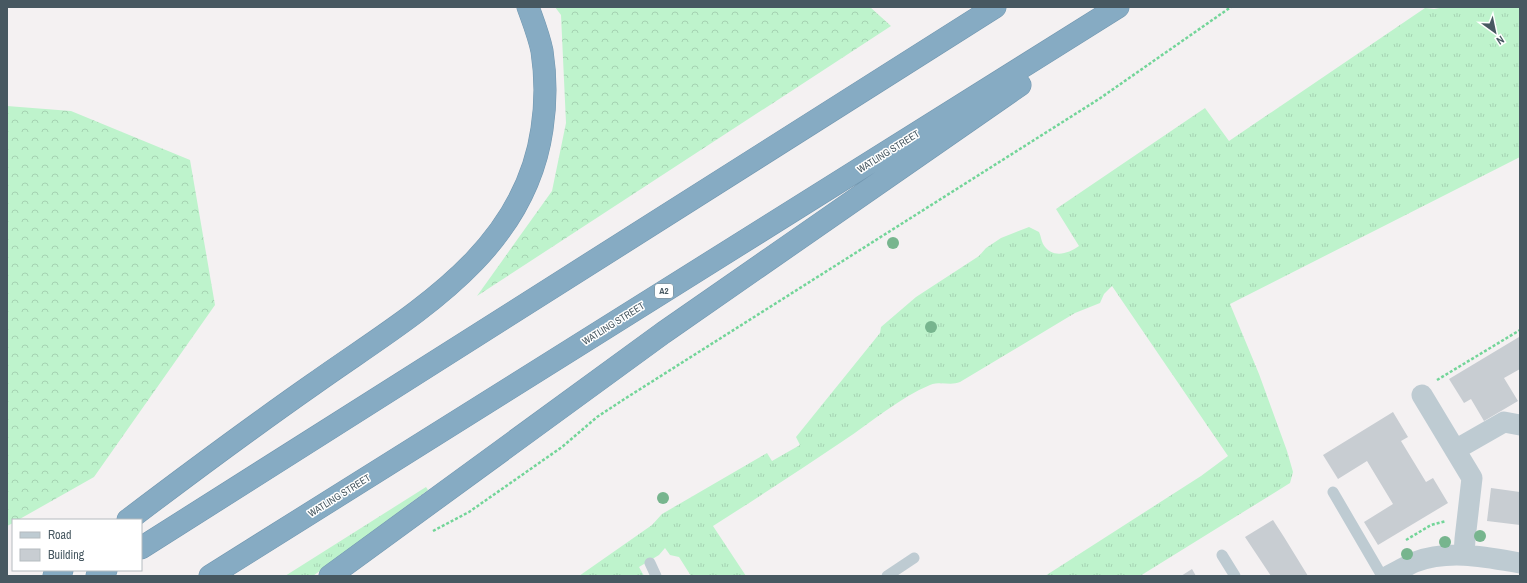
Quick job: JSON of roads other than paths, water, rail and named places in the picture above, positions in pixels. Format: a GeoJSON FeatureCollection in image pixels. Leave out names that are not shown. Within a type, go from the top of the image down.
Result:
{"type":"FeatureCollection","features":[{"type":"Feature","properties":{"kind":"highway"},"geometry":{"type":"LineString","coordinates":[[129,519],[315,382],[396,328],[452,284],[492,243],[518,205],[538,155],[546,101],[542,51],[528,7]]}},
{"type":"Feature","properties":{"kind":"highway"},"geometry":{"type":"LineString","coordinates":[[142,547],[996,7]]}},
{"type":"Feature","properties":{"kind":"highway","name":"WATLING STREET"},"geometry":{"type":"LineString","coordinates":[[210,576],[1118,7]]}},
{"type":"Feature","properties":{"kind":"highway"},"geometry":{"type":"LineString","coordinates":[[330,576],[663,333],[1132,7]]}},
{"type":"Feature","properties":{"kind":"street"},"geometry":{"type":"LineString","coordinates":[[1422,395],[1470,473],[1472,481],[1464,555]]}},
{"type":"Feature","properties":{"kind":"street"},"geometry":{"type":"LineString","coordinates":[[1455,450],[1504,422],[1520,425]]}},
{"type":"Feature","properties":{"kind":"street"},"geometry":{"type":"LineString","coordinates":[[1388,576],[1424,559],[1449,555],[1464,555],[1520,563]]}},
{"type":"Feature","properties":{"kind":"lane"},"geometry":{"type":"LineString","coordinates":[[1333,492],[1382,576]]}},
{"type":"Feature","properties":{"kind":"lane"},"geometry":{"type":"LineString","coordinates":[[1222,555],[1235,576]]}},
{"type":"Feature","properties":{"kind":"lane"},"geometry":{"type":"LineString","coordinates":[[893,574],[914,558]]}},
{"type":"Feature","properties":{"kind":"lane"},"geometry":{"type":"LineString","coordinates":[[650,563],[656,576]]}}]}
